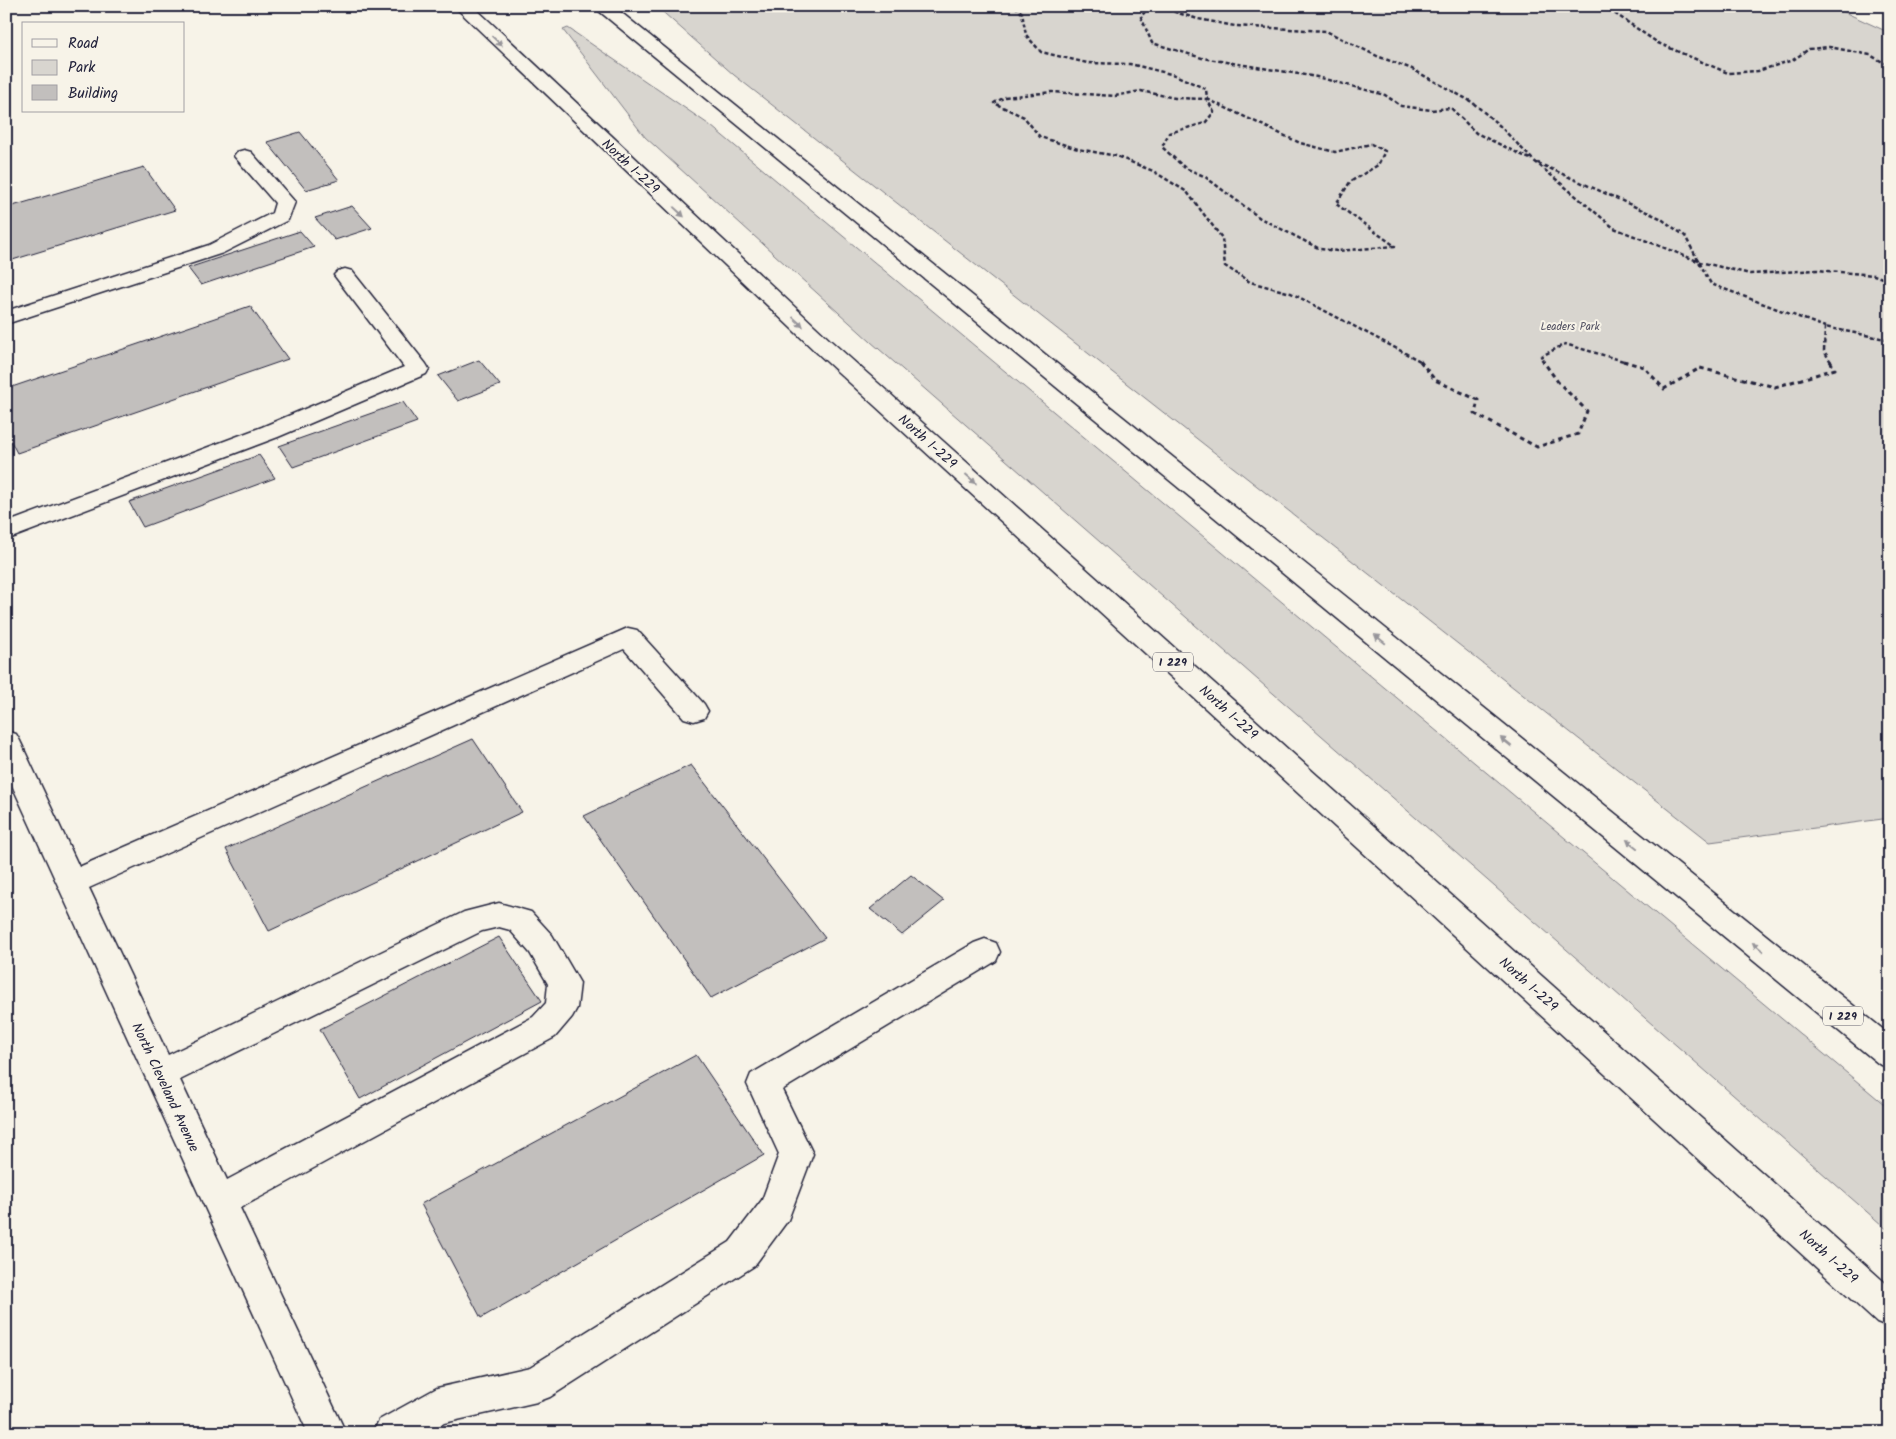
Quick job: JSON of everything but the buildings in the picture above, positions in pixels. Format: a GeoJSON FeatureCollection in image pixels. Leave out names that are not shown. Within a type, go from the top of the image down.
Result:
{"type":"FeatureCollection","features":[{"type":"Feature","properties":{"kind":"main road","name":"North I-229"},"geometry":{"type":"LineString","coordinates":[[462,6],[823,346],[1890,1311]]}},
{"type":"Feature","properties":{"kind":"main road","name":"I 229"},"geometry":{"type":"LineString","coordinates":[[602,6],[1890,1054]]}},
{"type":"Feature","properties":{"kind":"main road"},"geometry":{"type":"LineString","coordinates":[[6,318],[216,249],[281,216],[285,202],[244,156]]}},
{"type":"Feature","properties":{"kind":"main road"},"geometry":{"type":"LineString","coordinates":[[6,532],[270,432],[418,368],[345,275]]}},
{"type":"Feature","properties":{"kind":"main road"},"geometry":{"type":"LineString","coordinates":[[72,883],[628,637],[694,711]]}},
{"type":"Feature","properties":{"kind":"main road","name":"North Cleveland Avenue"},"geometry":{"type":"LineString","coordinates":[[6,741],[327,1433]]}},
{"type":"Feature","properties":{"kind":"main road"},"geometry":{"type":"LineString","coordinates":[[160,1074],[474,921],[499,915],[520,921],[541,944],[564,983],[561,1008],[544,1027],[219,1202]]}},
{"type":"Feature","properties":{"kind":"main road"},"geometry":{"type":"LineString","coordinates":[[392,1433],[437,1406],[537,1384],[742,1254],[776,1209],[796,1154],[763,1084],[985,952]]}},
{"type":"Feature","properties":{"kind":"path"},"geometry":{"type":"LineString","coordinates":[[1015,6],[1022,13],[1026,35],[1041,52],[1086,63],[1130,64],[1175,75],[1206,90],[1207,99],[1214,112],[1205,123],[1169,133],[1162,148],[1185,168],[1204,176],[1260,218],[1320,250],[1338,251],[1395,246],[1336,204],[1350,182],[1378,165],[1385,151],[1371,144],[1335,152],[1300,143],[1207,99],[1175,98],[1141,91],[1115,96],[1052,92],[1006,97],[994,103],[1024,117],[1040,136],[1078,149],[1116,156],[1153,171],[1187,192],[1222,238],[1224,266],[1250,282],[1291,293],[1422,362],[1435,380],[1478,400],[1475,414],[1537,447],[1578,434],[1588,411],[1558,382],[1540,357],[1565,344],[1644,367],[1664,388],[1700,368],[1775,387],[1835,369],[1824,352],[1825,328]]}},
{"type":"Feature","properties":{"kind":"path"},"geometry":{"type":"LineString","coordinates":[[1149,6],[1141,17],[1152,43],[1202,58],[1317,77],[1385,95],[1401,106],[1431,110],[1451,108],[1461,123],[1496,146],[1533,160],[1612,198],[1660,218],[1685,236],[1711,284],[1825,328],[1890,340]]}},
{"type":"Feature","properties":{"kind":"path"},"geometry":{"type":"LineString","coordinates":[[1155,6],[1198,19],[1235,26],[1326,31],[1377,56],[1412,69],[1472,102],[1500,126],[1533,160],[1614,228],[1700,262],[1750,274],[1817,270],[1874,275],[1890,281]]}},
{"type":"Feature","properties":{"kind":"path"},"geometry":{"type":"LineString","coordinates":[[1604,6],[1658,43],[1728,73],[1758,71],[1793,60],[1810,49],[1829,47],[1870,55],[1890,66]]}},
{"type":"Feature","properties":{"kind":"green space","name":"Leaders Park"},"geometry":{"type":"Polygon","coordinates":[[[656,6],[1831,6],[1890,33],[1890,818],[1710,842],[734,75],[656,6]]]}},
{"type":"Feature","properties":{"kind":"green space"},"geometry":{"type":"Polygon","coordinates":[[[568,28],[711,126],[1890,1109],[1890,1232],[871,342],[645,137],[563,30],[568,28]]]}}]}
